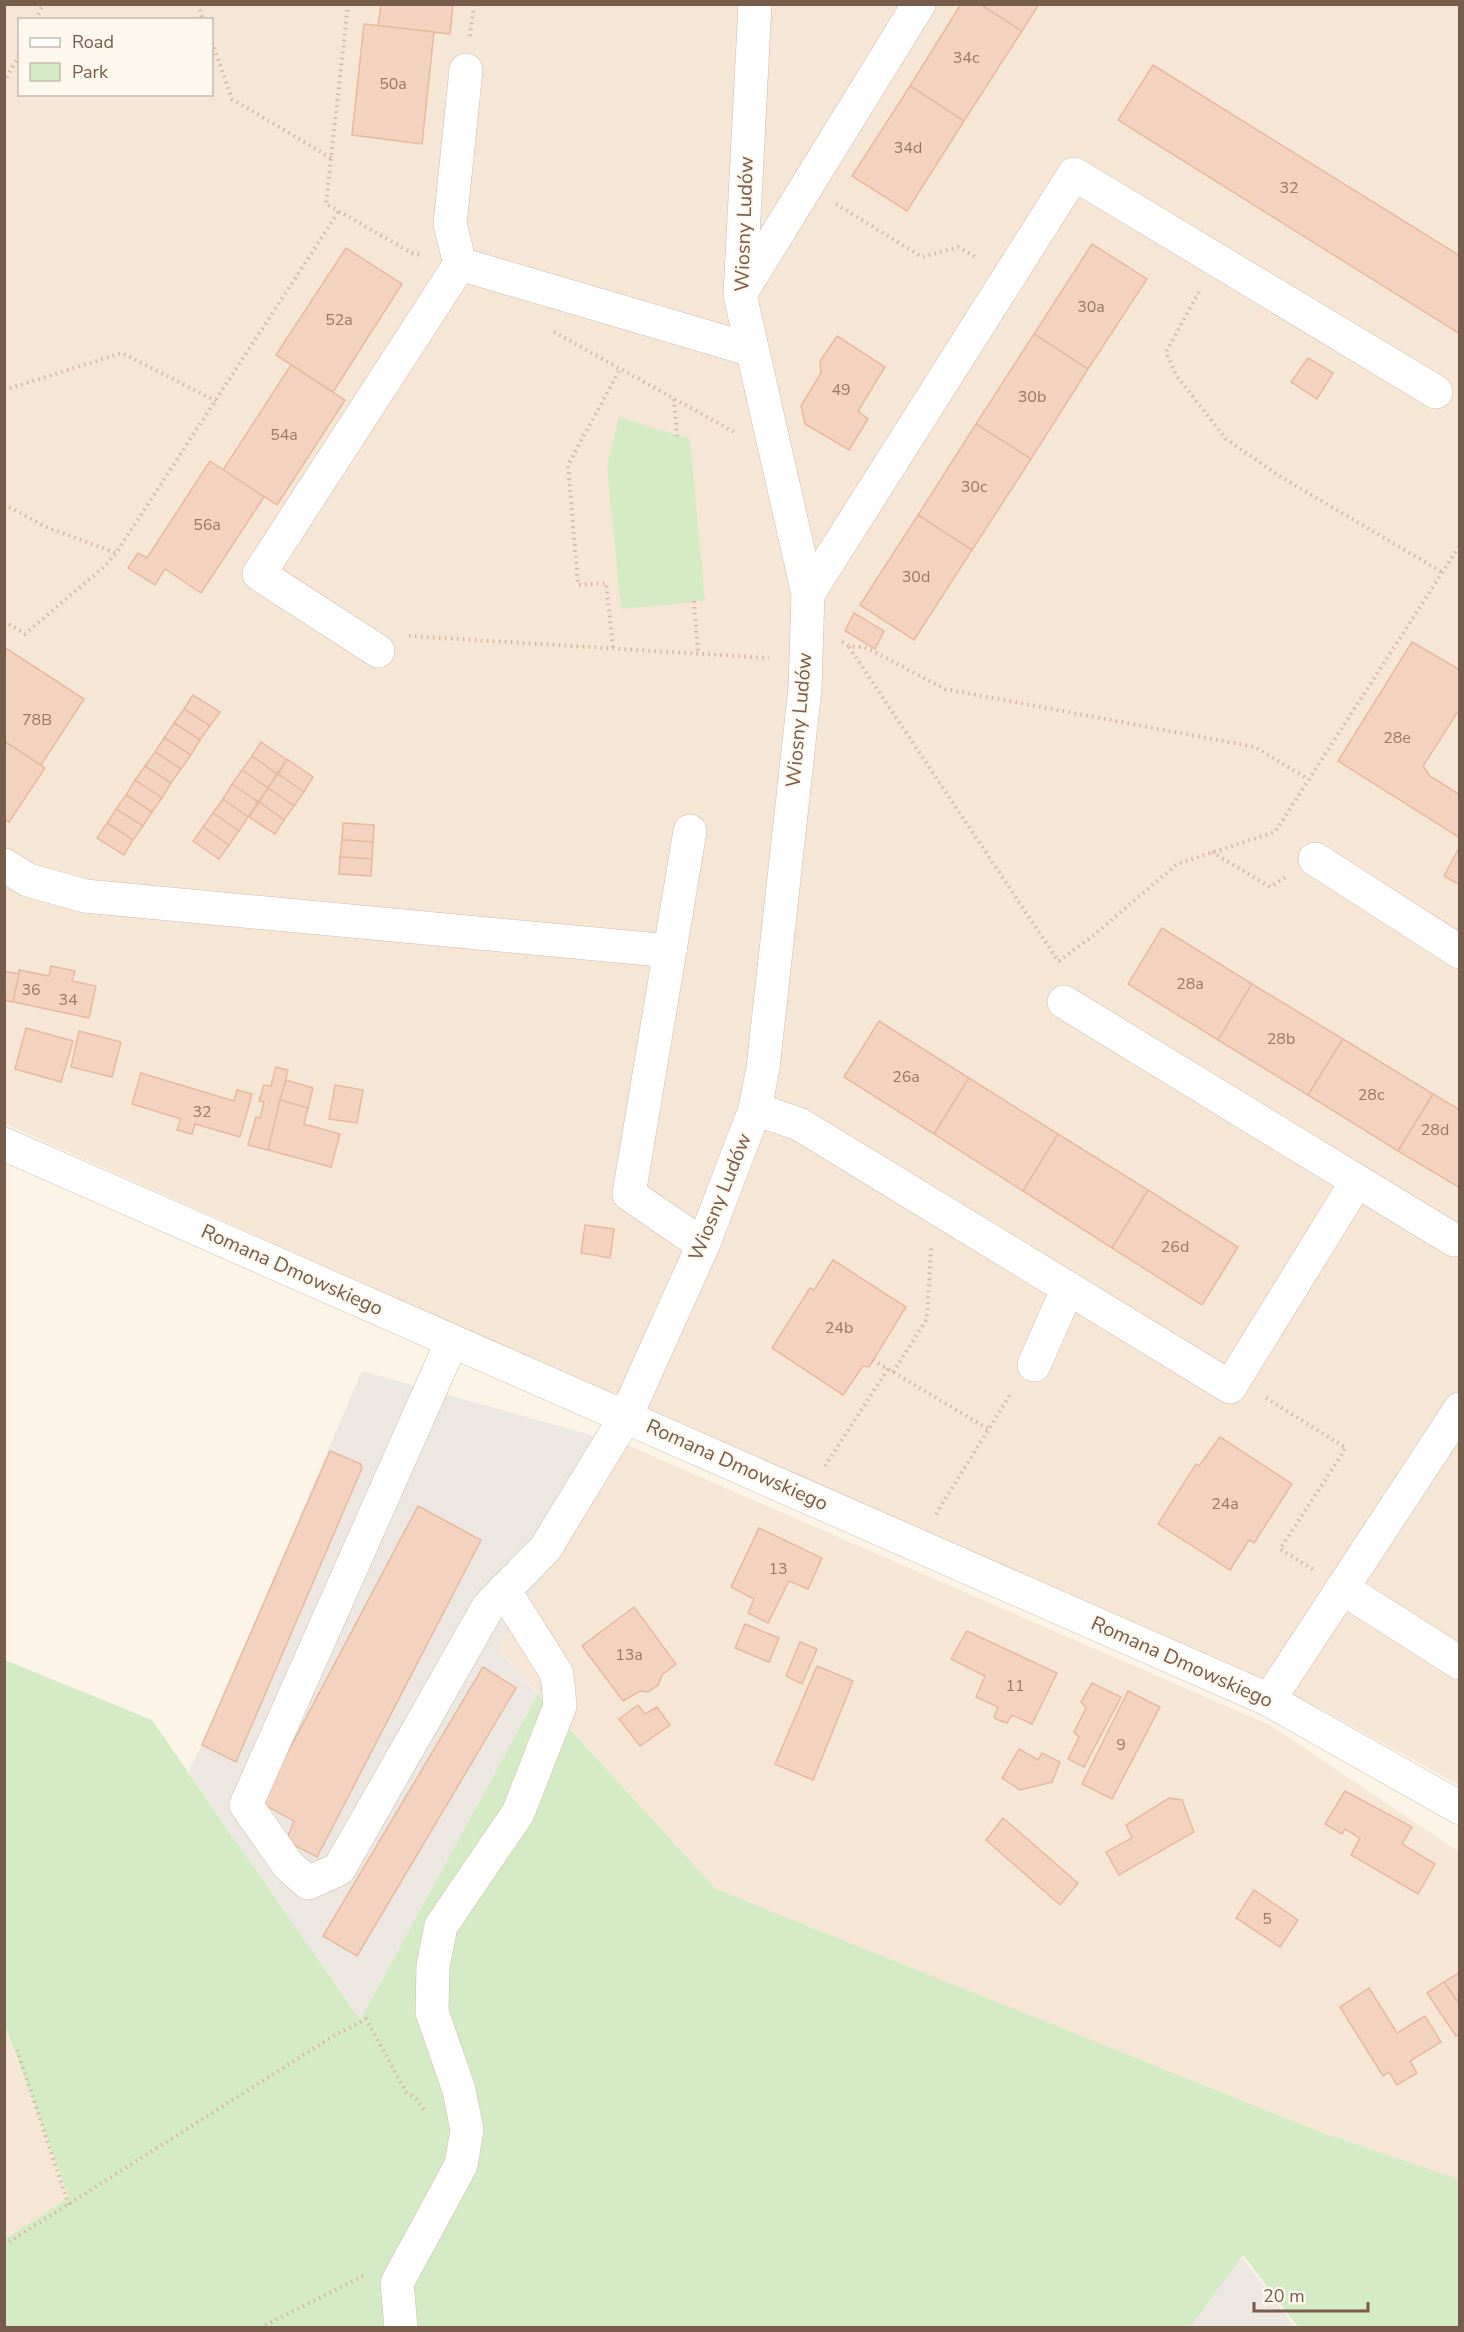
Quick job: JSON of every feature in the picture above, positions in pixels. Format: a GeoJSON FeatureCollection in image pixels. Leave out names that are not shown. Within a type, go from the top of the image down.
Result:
{"type":"FeatureCollection","features":[{"type":"Feature","properties":{"kind":"street","name":"Wiosny Ludów"},"geometry":{"type":"LineString","coordinates":[[452,1341],[246,1805],[288,1865],[308,1883],[339,1869],[488,1607],[545,1549],[626,1416],[703,1245],[755,1109],[766,1045],[805,688],[807,594],[740,295],[755,4]]}},
{"type":"Feature","properties":{"kind":"street"},"geometry":{"type":"LineString","coordinates":[[740,295],[919,4]]}},
{"type":"Feature","properties":{"kind":"street"},"geometry":{"type":"LineString","coordinates":[[378,651],[259,574],[460,264],[450,224],[466,70]]}},
{"type":"Feature","properties":{"kind":"street"},"geometry":{"type":"LineString","coordinates":[[807,594],[1074,174],[1436,392]]}},
{"type":"Feature","properties":{"kind":"street"},"geometry":{"type":"LineString","coordinates":[[460,264],[752,350]]}},
{"type":"Feature","properties":{"kind":"street"},"geometry":{"type":"LineString","coordinates":[[690,831],[629,1194],[703,1245]]}},
{"type":"Feature","properties":{"kind":"street"},"geometry":{"type":"LineString","coordinates":[[1315,859],[1460,952]]}},
{"type":"Feature","properties":{"kind":"street"},"geometry":{"type":"LineString","coordinates":[[4,866],[28,880],[85,896],[670,951]]}},
{"type":"Feature","properties":{"kind":"street"},"geometry":{"type":"LineString","coordinates":[[1064,1002],[1454,1240]]}},
{"type":"Feature","properties":{"kind":"street"},"geometry":{"type":"LineString","coordinates":[[755,1109],[799,1124],[1230,1387],[1358,1181]]}},
{"type":"Feature","properties":{"kind":"street","name":"Romana Dmowskiego"},"geometry":{"type":"LineString","coordinates":[[4,1144],[1269,1700],[1460,1808]]}},
{"type":"Feature","properties":{"kind":"street"},"geometry":{"type":"LineString","coordinates":[[1034,1365],[1068,1288]]}},
{"type":"Feature","properties":{"kind":"street"},"geometry":{"type":"LineString","coordinates":[[1269,1700],[1460,1409]]}},
{"type":"Feature","properties":{"kind":"street"},"geometry":{"type":"LineString","coordinates":[[1342,1588],[1460,1663]]}},
{"type":"Feature","properties":{"kind":"street"},"geometry":{"type":"LineString","coordinates":[[401,2328],[397,2283],[461,2165],[467,2130],[459,2090],[432,2012],[433,1965],[441,1926],[518,1814],[561,1706],[557,1674],[504,1590]]}},
{"type":"Feature","properties":{"kind":"path"},"geometry":{"type":"LineString","coordinates":[[37,18],[44,4]]}},
{"type":"Feature","properties":{"kind":"path"},"geometry":{"type":"LineString","coordinates":[[348,4],[326,204],[412,253],[460,264]]}},
{"type":"Feature","properties":{"kind":"path"},"geometry":{"type":"LineString","coordinates":[[213,45],[232,99],[331,158]]}},
{"type":"Feature","properties":{"kind":"path"},"geometry":{"type":"LineString","coordinates":[[4,83],[18,56]]}},
{"type":"Feature","properties":{"kind":"path"},"geometry":{"type":"LineString","coordinates":[[807,186],[922,257],[958,247],[1008,278]]}},
{"type":"Feature","properties":{"kind":"path"},"geometry":{"type":"LineString","coordinates":[[4,621],[25,634],[105,566],[116,553],[339,211]]}},
{"type":"Feature","properties":{"kind":"path"},"geometry":{"type":"LineString","coordinates":[[1217,260],[1166,352],[1176,375],[1226,439],[1242,451],[1442,572]]}},
{"type":"Feature","properties":{"kind":"path"},"geometry":{"type":"LineString","coordinates":[[549,330],[754,443],[775,449]]}},
{"type":"Feature","properties":{"kind":"path"},"geometry":{"type":"LineString","coordinates":[[4,390],[122,353],[216,401]]}},
{"type":"Feature","properties":{"kind":"path"},"geometry":{"type":"LineString","coordinates":[[613,648],[606,583],[578,585],[568,465],[620,369]]}},
{"type":"Feature","properties":{"kind":"path"},"geometry":{"type":"LineString","coordinates":[[674,399],[677,436]]}},
{"type":"Feature","properties":{"kind":"path"},"geometry":{"type":"LineString","coordinates":[[4,504],[46,527],[116,553]]}},
{"type":"Feature","properties":{"kind":"path"},"geometry":{"type":"LineString","coordinates":[[1059,961],[1094,935],[1177,864],[1275,832],[1460,545]]}},
{"type":"Feature","properties":{"kind":"path"},"geometry":{"type":"LineString","coordinates":[[694,602],[698,653]]}},
{"type":"Feature","properties":{"kind":"path"},"geometry":{"type":"LineString","coordinates":[[378,651],[412,635],[806,660]]}},
{"type":"Feature","properties":{"kind":"path"},"geometry":{"type":"LineString","coordinates":[[1064,1002],[1059,961],[849,646],[867,648],[945,689],[1255,747],[1308,779]]}},
{"type":"Feature","properties":{"kind":"path"},"geometry":{"type":"LineString","coordinates":[[1212,852],[1262,883]]}},
{"type":"Feature","properties":{"kind":"path"},"geometry":{"type":"LineString","coordinates":[[893,1372],[927,1319],[929,1251],[945,1213]]}},
{"type":"Feature","properties":{"kind":"path"},"geometry":{"type":"LineString","coordinates":[[873,1360],[988,1430]]}},
{"type":"Feature","properties":{"kind":"path"},"geometry":{"type":"LineString","coordinates":[[933,1518],[1025,1370],[1034,1365]]}},
{"type":"Feature","properties":{"kind":"path"},"geometry":{"type":"LineString","coordinates":[[824,1469],[888,1369]]}},
{"type":"Feature","properties":{"kind":"path"},"geometry":{"type":"LineString","coordinates":[[1236,1378],[1346,1448],[1280,1549],[1342,1588]]}},
{"type":"Feature","properties":{"kind":"path"},"geometry":{"type":"LineString","coordinates":[[4,2245],[69,2206],[335,2035],[366,2019],[406,2092],[417,2098],[440,2132],[464,2145]]}},
{"type":"Feature","properties":{"kind":"path"},"geometry":{"type":"LineString","coordinates":[[17,2050],[69,2206]]}},
{"type":"Feature","properties":{"kind":"path"},"geometry":{"type":"LineString","coordinates":[[261,2328],[348,2282],[388,2267],[407,2265]]}},
{"type":"Feature","properties":{"kind":"shaded area"},"geometry":{"type":"Polygon","coordinates":[[[5,5],[1459,5],[1459,1785],[1321,1709],[5,1124],[5,5]]]}},
{"type":"Feature","properties":{"kind":"shaded area"},"geometry":{"type":"Polygon","coordinates":[[[362,1371],[627,1445],[497,1648],[538,1694],[360,2020],[188,1771],[202,1745],[362,1371]]]}},
{"type":"Feature","properties":{"kind":"shaded area"},"geometry":{"type":"Polygon","coordinates":[[[627,1445],[1270,1725],[1459,1852],[1459,2179],[1323,2133],[716,1889],[497,1648],[627,1445]]]}},
{"type":"Feature","properties":{"kind":"shaded area"},"geometry":{"type":"Polygon","coordinates":[[[4,2026],[69,2197],[5,2239],[4,2239],[4,2026]]]}},
{"type":"Feature","properties":{"kind":"shaded area"},"geometry":{"type":"Polygon","coordinates":[[[1241,2256],[1295,2327],[1189,2328],[1241,2256]]]}},
{"type":"Feature","properties":{"kind":"green space"},"geometry":{"type":"Polygon","coordinates":[[[619,417],[690,439],[705,601],[621,609],[607,466],[619,417]]]}},
{"type":"Feature","properties":{"kind":"green space"},"geometry":{"type":"Polygon","coordinates":[[[5,1660],[152,1720],[360,2020],[538,1694],[716,1889],[1323,2133],[1459,2179],[1459,2327],[1298,2327],[1243,2255],[1190,2327],[5,2327],[5,2239],[69,2197],[5,2026],[5,1660]]]}},
{"type":"Feature","properties":{"kind":"building"},"geometry":{"type":"Polygon","coordinates":[[[381,4],[453,4],[450,34],[378,26],[381,4]]]}},
{"type":"Feature","properties":{"kind":"building"},"geometry":{"type":"Polygon","coordinates":[[[961,4],[980,4],[1022,31],[964,121],[910,86],[961,4]]]}},
{"type":"Feature","properties":{"kind":"building"},"geometry":{"type":"Polygon","coordinates":[[[980,4],[1039,4],[1022,31],[980,4]]]}},
{"type":"Feature","properties":{"kind":"building"},"geometry":{"type":"Polygon","coordinates":[[[364,24],[434,32],[422,144],[352,135],[364,24]]]}},
{"type":"Feature","properties":{"kind":"building"},"geometry":{"type":"Polygon","coordinates":[[[1153,65],[1460,256],[1460,334],[1118,120],[1153,65]]]}},
{"type":"Feature","properties":{"kind":"building"},"geometry":{"type":"Polygon","coordinates":[[[910,86],[964,121],[907,211],[852,176],[910,86]]]}},
{"type":"Feature","properties":{"kind":"building"},"geometry":{"type":"Polygon","coordinates":[[[1092,244],[1147,279],[1088,369],[1034,334],[1092,244]]]}},
{"type":"Feature","properties":{"kind":"building"},"geometry":{"type":"Polygon","coordinates":[[[346,248],[402,284],[333,392],[276,355],[346,248]]]}},
{"type":"Feature","properties":{"kind":"building"},"geometry":{"type":"Polygon","coordinates":[[[1034,334],[1088,369],[1031,459],[976,424],[1034,334]]]}},
{"type":"Feature","properties":{"kind":"building"},"geometry":{"type":"Polygon","coordinates":[[[837,336],[885,367],[858,411],[868,419],[849,450],[805,424],[801,406],[821,373],[820,361],[837,336]]]}},
{"type":"Feature","properties":{"kind":"building"},"geometry":{"type":"Polygon","coordinates":[[[1308,358],[1333,373],[1317,399],[1291,382],[1308,358]]]}},
{"type":"Feature","properties":{"kind":"building"},"geometry":{"type":"Polygon","coordinates":[[[291,365],[345,400],[277,505],[223,470],[291,365]]]}},
{"type":"Feature","properties":{"kind":"building"},"geometry":{"type":"Polygon","coordinates":[[[976,424],[1031,459],[972,550],[918,515],[976,424]]]}},
{"type":"Feature","properties":{"kind":"building"},"geometry":{"type":"Polygon","coordinates":[[[210,461],[264,497],[201,593],[165,569],[155,585],[128,568],[138,553],[147,558],[210,461]]]}},
{"type":"Feature","properties":{"kind":"building"},"geometry":{"type":"Polygon","coordinates":[[[918,515],[972,550],[914,640],[860,605],[918,515]]]}},
{"type":"Feature","properties":{"kind":"building"},"geometry":{"type":"Polygon","coordinates":[[[854,613],[884,631],[875,649],[845,631],[854,613]]]}},
{"type":"Feature","properties":{"kind":"building"},"geometry":{"type":"Polygon","coordinates":[[[1412,642],[1460,670],[1460,715],[1457,713],[1423,766],[1430,776],[1460,795],[1460,838],[1338,761],[1412,642]]]}},
{"type":"Feature","properties":{"kind":"building"},"geometry":{"type":"Polygon","coordinates":[[[4,647],[84,699],[41,765],[4,741],[4,647]]]}},
{"type":"Feature","properties":{"kind":"building"},"geometry":{"type":"Polygon","coordinates":[[[193,695],[220,712],[210,726],[184,709],[193,695]]]}},
{"type":"Feature","properties":{"kind":"building"},"geometry":{"type":"Polygon","coordinates":[[[184,709],[210,726],[200,740],[174,723],[184,709]]]}},
{"type":"Feature","properties":{"kind":"building"},"geometry":{"type":"Polygon","coordinates":[[[174,723],[200,740],[191,755],[164,738],[174,723]]]}},
{"type":"Feature","properties":{"kind":"building"},"geometry":{"type":"Polygon","coordinates":[[[164,738],[191,755],[181,769],[155,752],[164,738]]]}},
{"type":"Feature","properties":{"kind":"building"},"geometry":{"type":"Polygon","coordinates":[[[4,741],[45,768],[9,822],[4,819],[4,741]]]}},
{"type":"Feature","properties":{"kind":"building"},"geometry":{"type":"Polygon","coordinates":[[[261,742],[287,760],[277,774],[252,756],[261,742]]]}},
{"type":"Feature","properties":{"kind":"building"},"geometry":{"type":"Polygon","coordinates":[[[155,752],[181,769],[171,783],[145,766],[155,752]]]}},
{"type":"Feature","properties":{"kind":"building"},"geometry":{"type":"Polygon","coordinates":[[[252,756],[277,774],[268,788],[242,770],[252,756]]]}},
{"type":"Feature","properties":{"kind":"building"},"geometry":{"type":"Polygon","coordinates":[[[287,759],[313,777],[304,792],[278,774],[287,759]]]}},
{"type":"Feature","properties":{"kind":"building"},"geometry":{"type":"Polygon","coordinates":[[[145,766],[171,783],[162,798],[135,780],[145,766]]]}},
{"type":"Feature","properties":{"kind":"building"},"geometry":{"type":"Polygon","coordinates":[[[242,770],[268,788],[258,802],[232,784],[242,770]]]}},
{"type":"Feature","properties":{"kind":"building"},"geometry":{"type":"Polygon","coordinates":[[[278,774],[304,792],[294,806],[268,788],[278,774]]]}},
{"type":"Feature","properties":{"kind":"building"},"geometry":{"type":"Polygon","coordinates":[[[135,780],[162,798],[152,812],[126,795],[135,780]]]}},
{"type":"Feature","properties":{"kind":"building"},"geometry":{"type":"Polygon","coordinates":[[[232,784],[258,802],[248,817],[223,799],[232,784]]]}},
{"type":"Feature","properties":{"kind":"building"},"geometry":{"type":"Polygon","coordinates":[[[268,788],[294,806],[284,820],[259,802],[268,788]]]}},
{"type":"Feature","properties":{"kind":"building"},"geometry":{"type":"Polygon","coordinates":[[[126,795],[152,812],[143,826],[116,809],[126,795]]]}},
{"type":"Feature","properties":{"kind":"building"},"geometry":{"type":"Polygon","coordinates":[[[223,799],[248,817],[239,831],[213,813],[223,799]]]}},
{"type":"Feature","properties":{"kind":"building"},"geometry":{"type":"Polygon","coordinates":[[[259,802],[284,820],[275,834],[249,817],[259,802]]]}},
{"type":"Feature","properties":{"kind":"building"},"geometry":{"type":"Polygon","coordinates":[[[116,809],[143,826],[133,840],[107,823],[116,809]]]}},
{"type":"Feature","properties":{"kind":"building"},"geometry":{"type":"Polygon","coordinates":[[[213,813],[239,831],[229,845],[203,827],[213,813]]]}},
{"type":"Feature","properties":{"kind":"building"},"geometry":{"type":"Polygon","coordinates":[[[107,823],[133,840],[124,855],[97,838],[107,823]]]}},
{"type":"Feature","properties":{"kind":"building"},"geometry":{"type":"Polygon","coordinates":[[[343,823],[374,825],[373,842],[342,840],[343,823]]]}},
{"type":"Feature","properties":{"kind":"building"},"geometry":{"type":"Polygon","coordinates":[[[203,827],[229,845],[219,859],[193,841],[203,827]]]}},
{"type":"Feature","properties":{"kind":"building"},"geometry":{"type":"Polygon","coordinates":[[[342,840],[373,842],[372,859],[340,857],[342,840]]]}},
{"type":"Feature","properties":{"kind":"building"},"geometry":{"type":"Polygon","coordinates":[[[1460,846],[1460,885],[1444,876],[1460,846]]]}},
{"type":"Feature","properties":{"kind":"building"},"geometry":{"type":"Polygon","coordinates":[[[340,857],[372,859],[371,876],[339,874],[340,857]]]}},
{"type":"Feature","properties":{"kind":"building"},"geometry":{"type":"Polygon","coordinates":[[[1162,928],[1252,984],[1218,1040],[1128,984],[1162,928]]]}},
{"type":"Feature","properties":{"kind":"building"},"geometry":{"type":"Polygon","coordinates":[[[51,966],[75,971],[72,981],[96,986],[89,1018],[13,1002],[19,970],[49,976],[51,966]]]}},
{"type":"Feature","properties":{"kind":"building"},"geometry":{"type":"Polygon","coordinates":[[[4,971],[19,974],[13,1002],[4,1000],[4,971]]]}},
{"type":"Feature","properties":{"kind":"building"},"geometry":{"type":"Polygon","coordinates":[[[1252,984],[1343,1039],[1308,1095],[1218,1040],[1252,984]]]}},
{"type":"Feature","properties":{"kind":"building"},"geometry":{"type":"Polygon","coordinates":[[[879,1021],[969,1078],[934,1134],[844,1077],[879,1021]]]}},
{"type":"Feature","properties":{"kind":"building"},"geometry":{"type":"Polygon","coordinates":[[[26,1028],[73,1041],[61,1082],[15,1069],[26,1028]]]}},
{"type":"Feature","properties":{"kind":"building"},"geometry":{"type":"Polygon","coordinates":[[[79,1031],[121,1042],[112,1077],[71,1067],[79,1031]]]}},
{"type":"Feature","properties":{"kind":"building"},"geometry":{"type":"Polygon","coordinates":[[[1343,1039],[1433,1094],[1398,1151],[1308,1095],[1343,1039]]]}},
{"type":"Feature","properties":{"kind":"building"},"geometry":{"type":"Polygon","coordinates":[[[276,1067],[288,1070],[268,1150],[248,1145],[256,1117],[260,1118],[264,1102],[259,1101],[264,1085],[271,1086],[276,1067]]]}},
{"type":"Feature","properties":{"kind":"building"},"geometry":{"type":"Polygon","coordinates":[[[141,1073],[234,1101],[237,1090],[252,1094],[240,1137],[195,1124],[192,1134],[177,1130],[181,1119],[132,1104],[141,1073]]]}},
{"type":"Feature","properties":{"kind":"building"},"geometry":{"type":"Polygon","coordinates":[[[969,1078],[1058,1134],[1023,1191],[934,1134],[969,1078]]]}},
{"type":"Feature","properties":{"kind":"building"},"geometry":{"type":"Polygon","coordinates":[[[286,1080],[313,1088],[308,1108],[280,1100],[286,1080]]]}},
{"type":"Feature","properties":{"kind":"building"},"geometry":{"type":"Polygon","coordinates":[[[335,1085],[363,1090],[357,1123],[329,1119],[335,1085]]]}},
{"type":"Feature","properties":{"kind":"building"},"geometry":{"type":"Polygon","coordinates":[[[1433,1094],[1460,1110],[1460,1188],[1398,1151],[1433,1094]]]}},
{"type":"Feature","properties":{"kind":"building"},"geometry":{"type":"Polygon","coordinates":[[[280,1100],[308,1108],[304,1124],[340,1134],[331,1167],[268,1150],[280,1100]]]}},
{"type":"Feature","properties":{"kind":"building"},"geometry":{"type":"Polygon","coordinates":[[[1058,1134],[1148,1190],[1112,1248],[1023,1191],[1058,1134]]]}},
{"type":"Feature","properties":{"kind":"building"},"geometry":{"type":"Polygon","coordinates":[[[1148,1190],[1238,1247],[1202,1305],[1112,1248],[1148,1190]]]}},
{"type":"Feature","properties":{"kind":"building"},"geometry":{"type":"Polygon","coordinates":[[[585,1225],[614,1229],[610,1258],[581,1253],[585,1225]]]}},
{"type":"Feature","properties":{"kind":"building"},"geometry":{"type":"Polygon","coordinates":[[[833,1260],[906,1307],[869,1367],[863,1366],[843,1395],[772,1348],[810,1288],[814,1290],[833,1260]]]}},
{"type":"Feature","properties":{"kind":"building"},"geometry":{"type":"Polygon","coordinates":[[[1220,1437],[1292,1484],[1254,1543],[1249,1540],[1230,1570],[1158,1524],[1196,1464],[1199,1466],[1220,1437]]]}},
{"type":"Feature","properties":{"kind":"building"},"geometry":{"type":"Polygon","coordinates":[[[330,1451],[361,1464],[362,1468],[236,1762],[202,1745],[330,1451]]]}},
{"type":"Feature","properties":{"kind":"building"},"geometry":{"type":"Polygon","coordinates":[[[418,1506],[481,1540],[317,1857],[286,1841],[294,1821],[261,1803],[418,1506]]]}},
{"type":"Feature","properties":{"kind":"building"},"geometry":{"type":"Polygon","coordinates":[[[759,1528],[822,1558],[808,1589],[789,1581],[768,1623],[748,1613],[754,1599],[731,1587],[759,1528]]]}},
{"type":"Feature","properties":{"kind":"building"},"geometry":{"type":"Polygon","coordinates":[[[634,1607],[676,1664],[662,1675],[658,1685],[648,1692],[640,1691],[623,1701],[582,1646],[634,1607]]]}},
{"type":"Feature","properties":{"kind":"building"},"geometry":{"type":"Polygon","coordinates":[[[745,1624],[779,1638],[769,1662],[735,1648],[745,1624]]]}},
{"type":"Feature","properties":{"kind":"building"},"geometry":{"type":"Polygon","coordinates":[[[967,1631],[1057,1673],[1032,1724],[1012,1715],[1007,1723],[996,1719],[994,1717],[998,1707],[976,1697],[985,1676],[951,1659],[967,1631]]]}},
{"type":"Feature","properties":{"kind":"building"},"geometry":{"type":"Polygon","coordinates":[[[800,1642],[817,1649],[802,1684],[786,1676],[800,1642]]]}},
{"type":"Feature","properties":{"kind":"building"},"geometry":{"type":"Polygon","coordinates":[[[817,1666],[853,1681],[813,1780],[775,1764],[817,1666]]]}},
{"type":"Feature","properties":{"kind":"building"},"geometry":{"type":"Polygon","coordinates":[[[483,1667],[516,1688],[357,1956],[323,1936],[483,1667]]]}},
{"type":"Feature","properties":{"kind":"building"},"geometry":{"type":"Polygon","coordinates":[[[1092,1683],[1121,1697],[1084,1767],[1068,1759],[1079,1737],[1074,1732],[1086,1708],[1081,1702],[1092,1683]]]}},
{"type":"Feature","properties":{"kind":"building"},"geometry":{"type":"Polygon","coordinates":[[[1128,1691],[1160,1707],[1112,1799],[1082,1784],[1128,1691]]]}},
{"type":"Feature","properties":{"kind":"building"},"geometry":{"type":"Polygon","coordinates":[[[638,1705],[645,1714],[657,1707],[670,1725],[640,1746],[619,1719],[638,1705]]]}},
{"type":"Feature","properties":{"kind":"building"},"geometry":{"type":"Polygon","coordinates":[[[1019,1749],[1038,1760],[1042,1753],[1060,1762],[1052,1782],[1020,1790],[1002,1778],[1019,1749]]]}},
{"type":"Feature","properties":{"kind":"building"},"geometry":{"type":"Polygon","coordinates":[[[1345,1791],[1412,1827],[1402,1844],[1435,1864],[1418,1894],[1351,1855],[1360,1838],[1345,1829],[1342,1834],[1325,1824],[1345,1791]]]}},
{"type":"Feature","properties":{"kind":"building"},"geometry":{"type":"Polygon","coordinates":[[[1169,1798],[1182,1800],[1194,1832],[1119,1875],[1106,1852],[1132,1838],[1126,1825],[1169,1798]]]}},
{"type":"Feature","properties":{"kind":"building"},"geometry":{"type":"Polygon","coordinates":[[[1003,1818],[1078,1883],[1060,1905],[986,1840],[1003,1818]]]}},
{"type":"Feature","properties":{"kind":"building"},"geometry":{"type":"Polygon","coordinates":[[[1254,1890],[1298,1920],[1280,1947],[1236,1918],[1254,1890]]]}},
{"type":"Feature","properties":{"kind":"building"},"geometry":{"type":"Polygon","coordinates":[[[1460,1972],[1460,2005],[1444,1982],[1460,1972]]]}},
{"type":"Feature","properties":{"kind":"building"},"geometry":{"type":"Polygon","coordinates":[[[1444,1982],[1460,2005],[1460,2034],[1456,2036],[1427,1993],[1444,1982]]]}},
{"type":"Feature","properties":{"kind":"building"},"geometry":{"type":"Polygon","coordinates":[[[1369,1988],[1397,2033],[1425,2016],[1441,2042],[1410,2061],[1417,2073],[1397,2085],[1389,2072],[1383,2076],[1340,2007],[1369,1988]]]}}]}
